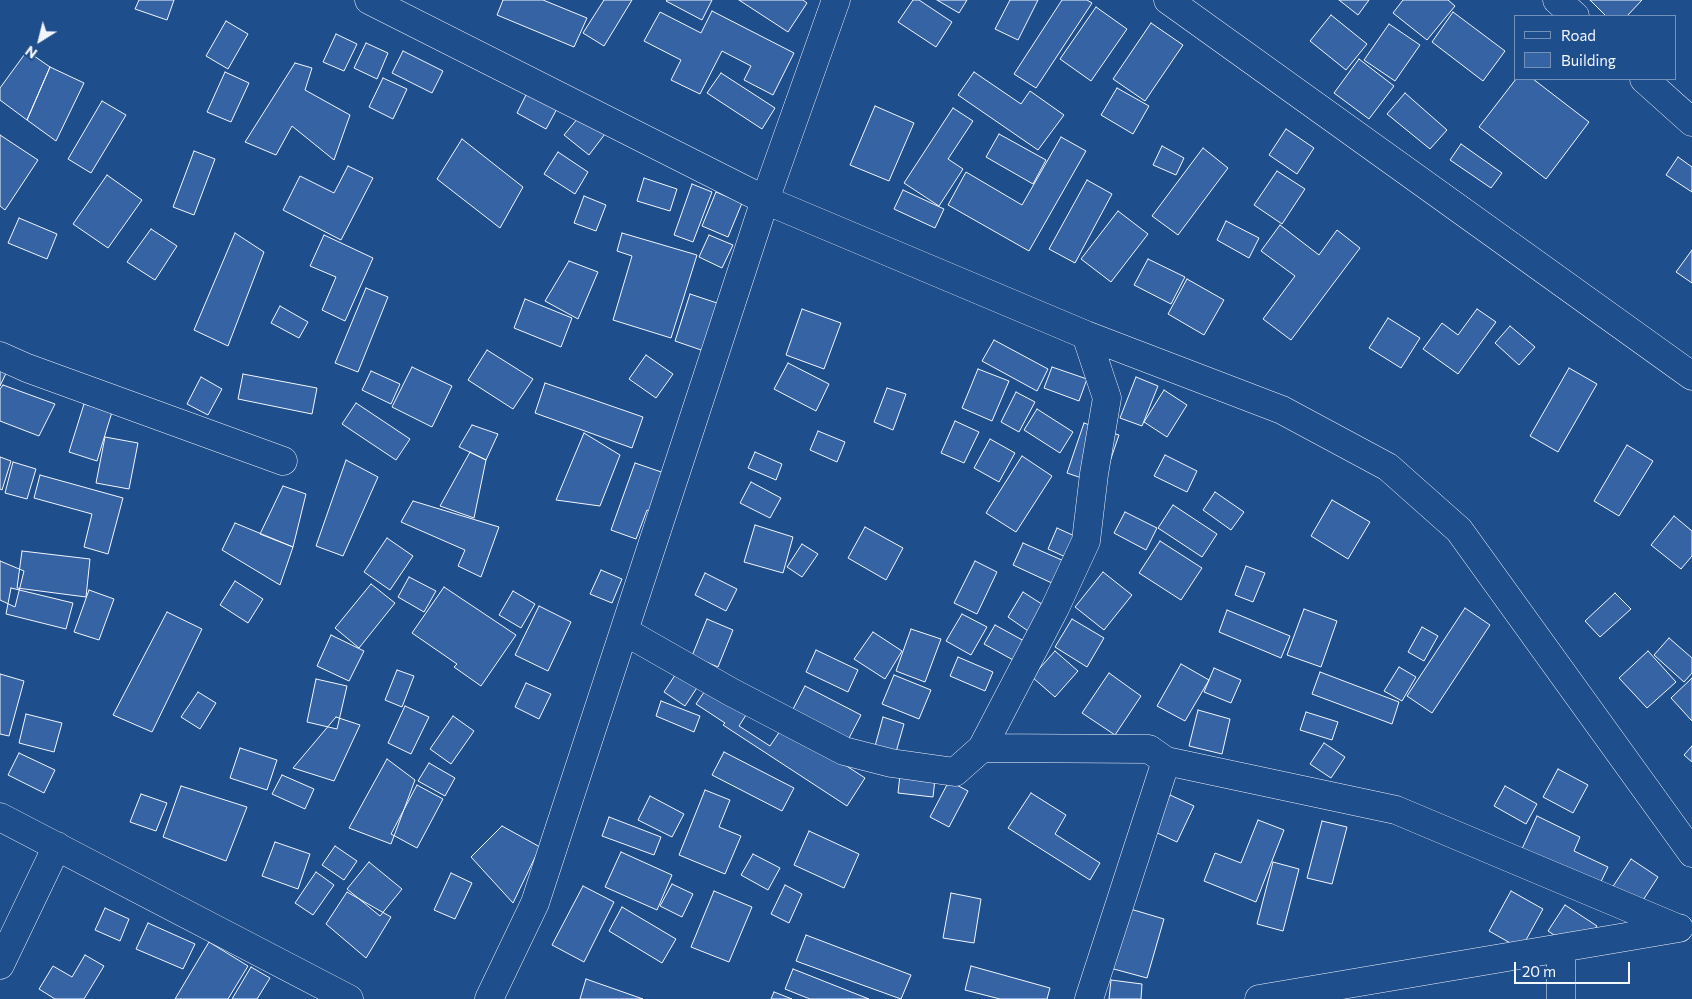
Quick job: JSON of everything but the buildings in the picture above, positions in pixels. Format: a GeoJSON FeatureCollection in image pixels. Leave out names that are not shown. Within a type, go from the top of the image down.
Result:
{"type":"FeatureCollection","features":[{"type":"Feature","properties":{"kind":"street"},"geometry":{"type":"LineString","coordinates":[[369,0],[765,200],[1086,335],[1282,410],[1388,467],[1459,530],[1692,853]]}},
{"type":"Feature","properties":{"kind":"street"},"geometry":{"type":"LineString","coordinates":[[488,999],[535,903],[765,200],[836,0]]}},
{"type":"Feature","properties":{"kind":"street"},"geometry":{"type":"LineString","coordinates":[[1168,0],[1692,376]]}},
{"type":"Feature","properties":{"kind":"street"},"geometry":{"type":"LineString","coordinates":[[1557,0],[1574,15]]}},
{"type":"Feature","properties":{"kind":"street"},"geometry":{"type":"LineString","coordinates":[[1645,80],[1692,122]]}},
{"type":"Feature","properties":{"kind":"street"},"geometry":{"type":"LineString","coordinates":[[624,631],[731,692],[844,751],[892,763],[955,772],[982,748],[1055,608],[1086,541],[1094,474],[1107,398],[1086,335]]}},
{"type":"Feature","properties":{"kind":"street"},"geometry":{"type":"LineString","coordinates":[[0,356],[27,368],[283,461]]}},
{"type":"Feature","properties":{"kind":"street"},"geometry":{"type":"LineString","coordinates":[[982,748],[1149,749],[1166,761],[1396,810],[1685,927]]}},
{"type":"Feature","properties":{"kind":"street"},"geometry":{"type":"LineString","coordinates":[[1089,999],[1166,761]]}},
{"type":"Feature","properties":{"kind":"street"},"geometry":{"type":"LineString","coordinates":[[0,817],[349,999]]}},
{"type":"Feature","properties":{"kind":"street"},"geometry":{"type":"LineString","coordinates":[[0,965],[57,846]]}},
{"type":"Feature","properties":{"kind":"street"},"geometry":{"type":"LineString","coordinates":[[1259,999],[1290,996],[1685,927]]}},
{"type":"Feature","properties":{"kind":"street"},"geometry":{"type":"LineString","coordinates":[[1560,948],[1561,999]]}}]}
